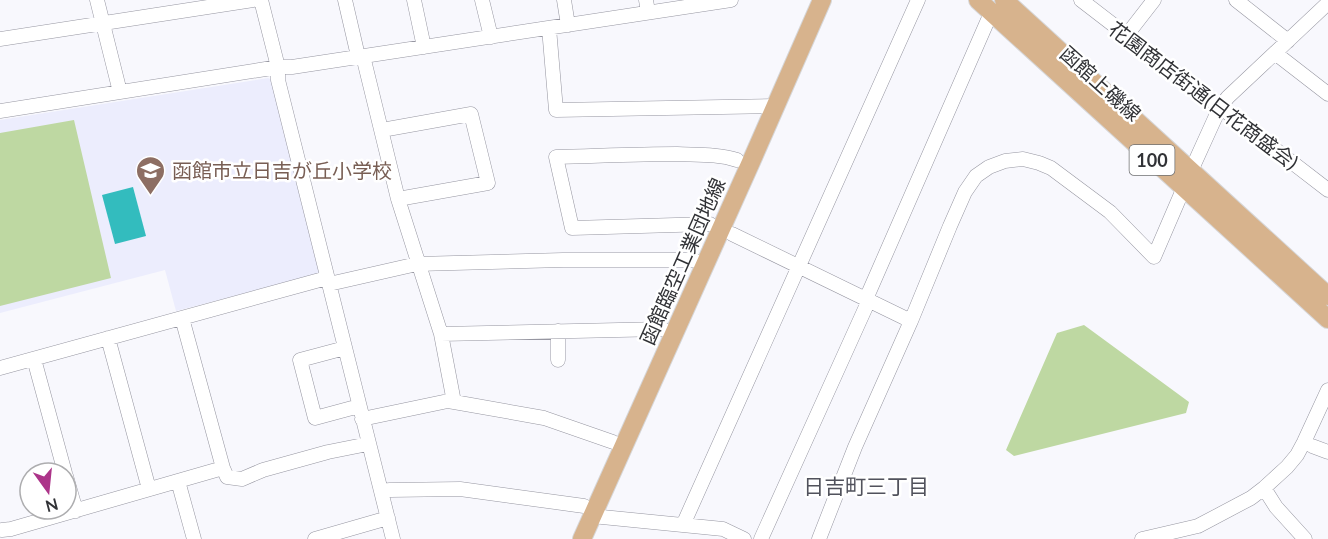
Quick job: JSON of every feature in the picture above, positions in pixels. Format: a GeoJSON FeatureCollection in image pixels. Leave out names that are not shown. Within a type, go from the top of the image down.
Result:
{"type":"FeatureCollection","features":[{"type":"Feature","properties":{"kind":"main road","name":"函館臨空工業団地線"},"geometry":{"type":"LineString","coordinates":[[582,539],[588,511],[751,162],[822,0]]}},
{"type":"Feature","properties":{"kind":"main road","name":"函館上磯線"},"geometry":{"type":"LineString","coordinates":[[978,0],[997,7],[1191,171],[1328,296]]}},
{"type":"Feature","properties":{"kind":"main road","name":"函館上磯線"},"geometry":{"type":"LineString","coordinates":[[997,7],[1184,189],[1328,319]]}},
{"type":"Feature","properties":{"kind":"street"},"geometry":{"type":"LineString","coordinates":[[98,0],[120,92]]}},
{"type":"Feature","properties":{"kind":"street"},"geometry":{"type":"LineString","coordinates":[[0,39],[254,0]]}},
{"type":"Feature","properties":{"kind":"street"},"geometry":{"type":"LineString","coordinates":[[261,0],[278,66],[278,80],[393,539]]}},
{"type":"Feature","properties":{"kind":"street"},"geometry":{"type":"LineString","coordinates":[[345,0],[382,130],[398,199],[441,334],[454,402]]}},
{"type":"Feature","properties":{"kind":"street"},"geometry":{"type":"LineString","coordinates":[[414,0],[424,47]]}},
{"type":"Feature","properties":{"kind":"street"},"geometry":{"type":"LineString","coordinates":[[482,0],[491,37]]}},
{"type":"Feature","properties":{"kind":"street"},"geometry":{"type":"LineString","coordinates":[[564,0],[568,25]]}},
{"type":"Feature","properties":{"kind":"street"},"geometry":{"type":"LineString","coordinates":[[0,111],[278,66],[292,67],[568,25],[687,4],[731,0]]}},
{"type":"Feature","properties":{"kind":"street"},"geometry":{"type":"LineString","coordinates":[[683,525],[918,0]]}},
{"type":"Feature","properties":{"kind":"street","name":"花園商店街通(日花商盛会)"},"geometry":{"type":"LineString","coordinates":[[1081,0],[1328,190]]}},
{"type":"Feature","properties":{"kind":"street"},"geometry":{"type":"LineString","coordinates":[[1126,36],[1154,0]]}},
{"type":"Feature","properties":{"kind":"street"},"geometry":{"type":"LineString","coordinates":[[1236,0],[1288,41]]}},
{"type":"Feature","properties":{"kind":"street"},"geometry":{"type":"LineString","coordinates":[[819,539],[855,447],[965,192],[976,176],[989,167],[1005,161],[1023,159],[1051,168],[1110,212],[1154,257],[1220,107],[1328,3]]}},
{"type":"Feature","properties":{"kind":"street"},"geometry":{"type":"LineString","coordinates":[[761,539],[997,7]]}},
{"type":"Feature","properties":{"kind":"street"},"geometry":{"type":"LineString","coordinates":[[549,28],[556,110],[775,106]]}},
{"type":"Feature","properties":{"kind":"street"},"geometry":{"type":"LineString","coordinates":[[1275,53],[1328,94]]}},
{"type":"Feature","properties":{"kind":"street"},"geometry":{"type":"LineString","coordinates":[[382,130],[471,114],[488,183],[398,199]]}},
{"type":"Feature","properties":{"kind":"street"},"geometry":{"type":"LineString","coordinates":[[710,224],[572,228],[556,157],[654,154],[722,156],[737,160]]}},
{"type":"Feature","properties":{"kind":"street"},"geometry":{"type":"LineString","coordinates":[[732,234],[911,321]]}},
{"type":"Feature","properties":{"kind":"street"},"geometry":{"type":"LineString","coordinates":[[0,368],[328,281],[417,264],[563,260],[694,260]]}},
{"type":"Feature","properties":{"kind":"street"},"geometry":{"type":"LineString","coordinates":[[182,318],[227,477],[242,479],[263,470],[328,452],[368,444]]}},
{"type":"Feature","properties":{"kind":"street"},"geometry":{"type":"LineString","coordinates":[[441,334],[663,329]]}},
{"type":"Feature","properties":{"kind":"street"},"geometry":{"type":"LineString","coordinates":[[558,332],[558,360]]}},
{"type":"Feature","properties":{"kind":"street"},"geometry":{"type":"LineString","coordinates":[[108,338],[149,489]]}},
{"type":"Feature","properties":{"kind":"street"},"geometry":{"type":"LineString","coordinates":[[345,348],[300,360],[315,418],[352,408],[361,414],[448,401],[544,418],[613,442]]}},
{"type":"Feature","properties":{"kind":"street"},"geometry":{"type":"LineString","coordinates":[[34,359],[62,461]]}},
{"type":"Feature","properties":{"kind":"street"},"geometry":{"type":"LineString","coordinates":[[1142,539],[1198,526],[1251,498],[1264,488],[1297,455],[1328,390]]}},
{"type":"Feature","properties":{"kind":"street"},"geometry":{"type":"LineString","coordinates":[[1312,446],[1328,452]]}},
{"type":"Feature","properties":{"kind":"street"},"geometry":{"type":"LineString","coordinates":[[78,509],[223,468]]}},
{"type":"Feature","properties":{"kind":"street"},"geometry":{"type":"LineString","coordinates":[[178,481],[194,539]]}},
{"type":"Feature","properties":{"kind":"street"},"geometry":{"type":"LineString","coordinates":[[1264,488],[1276,507],[1305,539]]}},
{"type":"Feature","properties":{"kind":"street"},"geometry":{"type":"LineString","coordinates":[[381,491],[460,489],[588,511],[723,529],[744,539]]}},
{"type":"Feature","properties":{"kind":"street"},"geometry":{"type":"LineString","coordinates":[[315,539],[388,518]]}},
{"type":"Feature","properties":{"kind":"street"},"geometry":{"type":"LineString","coordinates":[[2,531],[38,521]]}},
{"type":"Feature","properties":{"kind":"shaded area","name":"函館市立日吉が丘小学校"},"geometry":{"type":"Polygon","coordinates":[[[268,78],[272,80],[320,270],[318,274],[176,311],[165,270],[0,313],[0,120],[268,78]]]}},
{"type":"Feature","properties":{"kind":"green space"},"geometry":{"type":"Polygon","coordinates":[[[74,120],[111,278],[0,306],[0,133],[74,120]]]}},
{"type":"Feature","properties":{"kind":"green space"},"geometry":{"type":"Polygon","coordinates":[[[1084,325],[1189,402],[1186,413],[1014,456],[1006,450],[1057,333],[1084,325]]]}},
{"type":"Feature","properties":{"kind":"water"},"geometry":{"type":"Polygon","coordinates":[[[133,187],[146,236],[115,244],[102,195],[133,187]]]}},
{"type":"Feature","properties":{"kind":"place","name":"函館市立日吉が丘小学校"},"geometry":{"type":"Point","coordinates":[151,196]}},
{"type":"Feature","properties":{"kind":"district","name":"日吉町三丁目"},"geometry":{"type":"Point","coordinates":[866,485]}}]}
